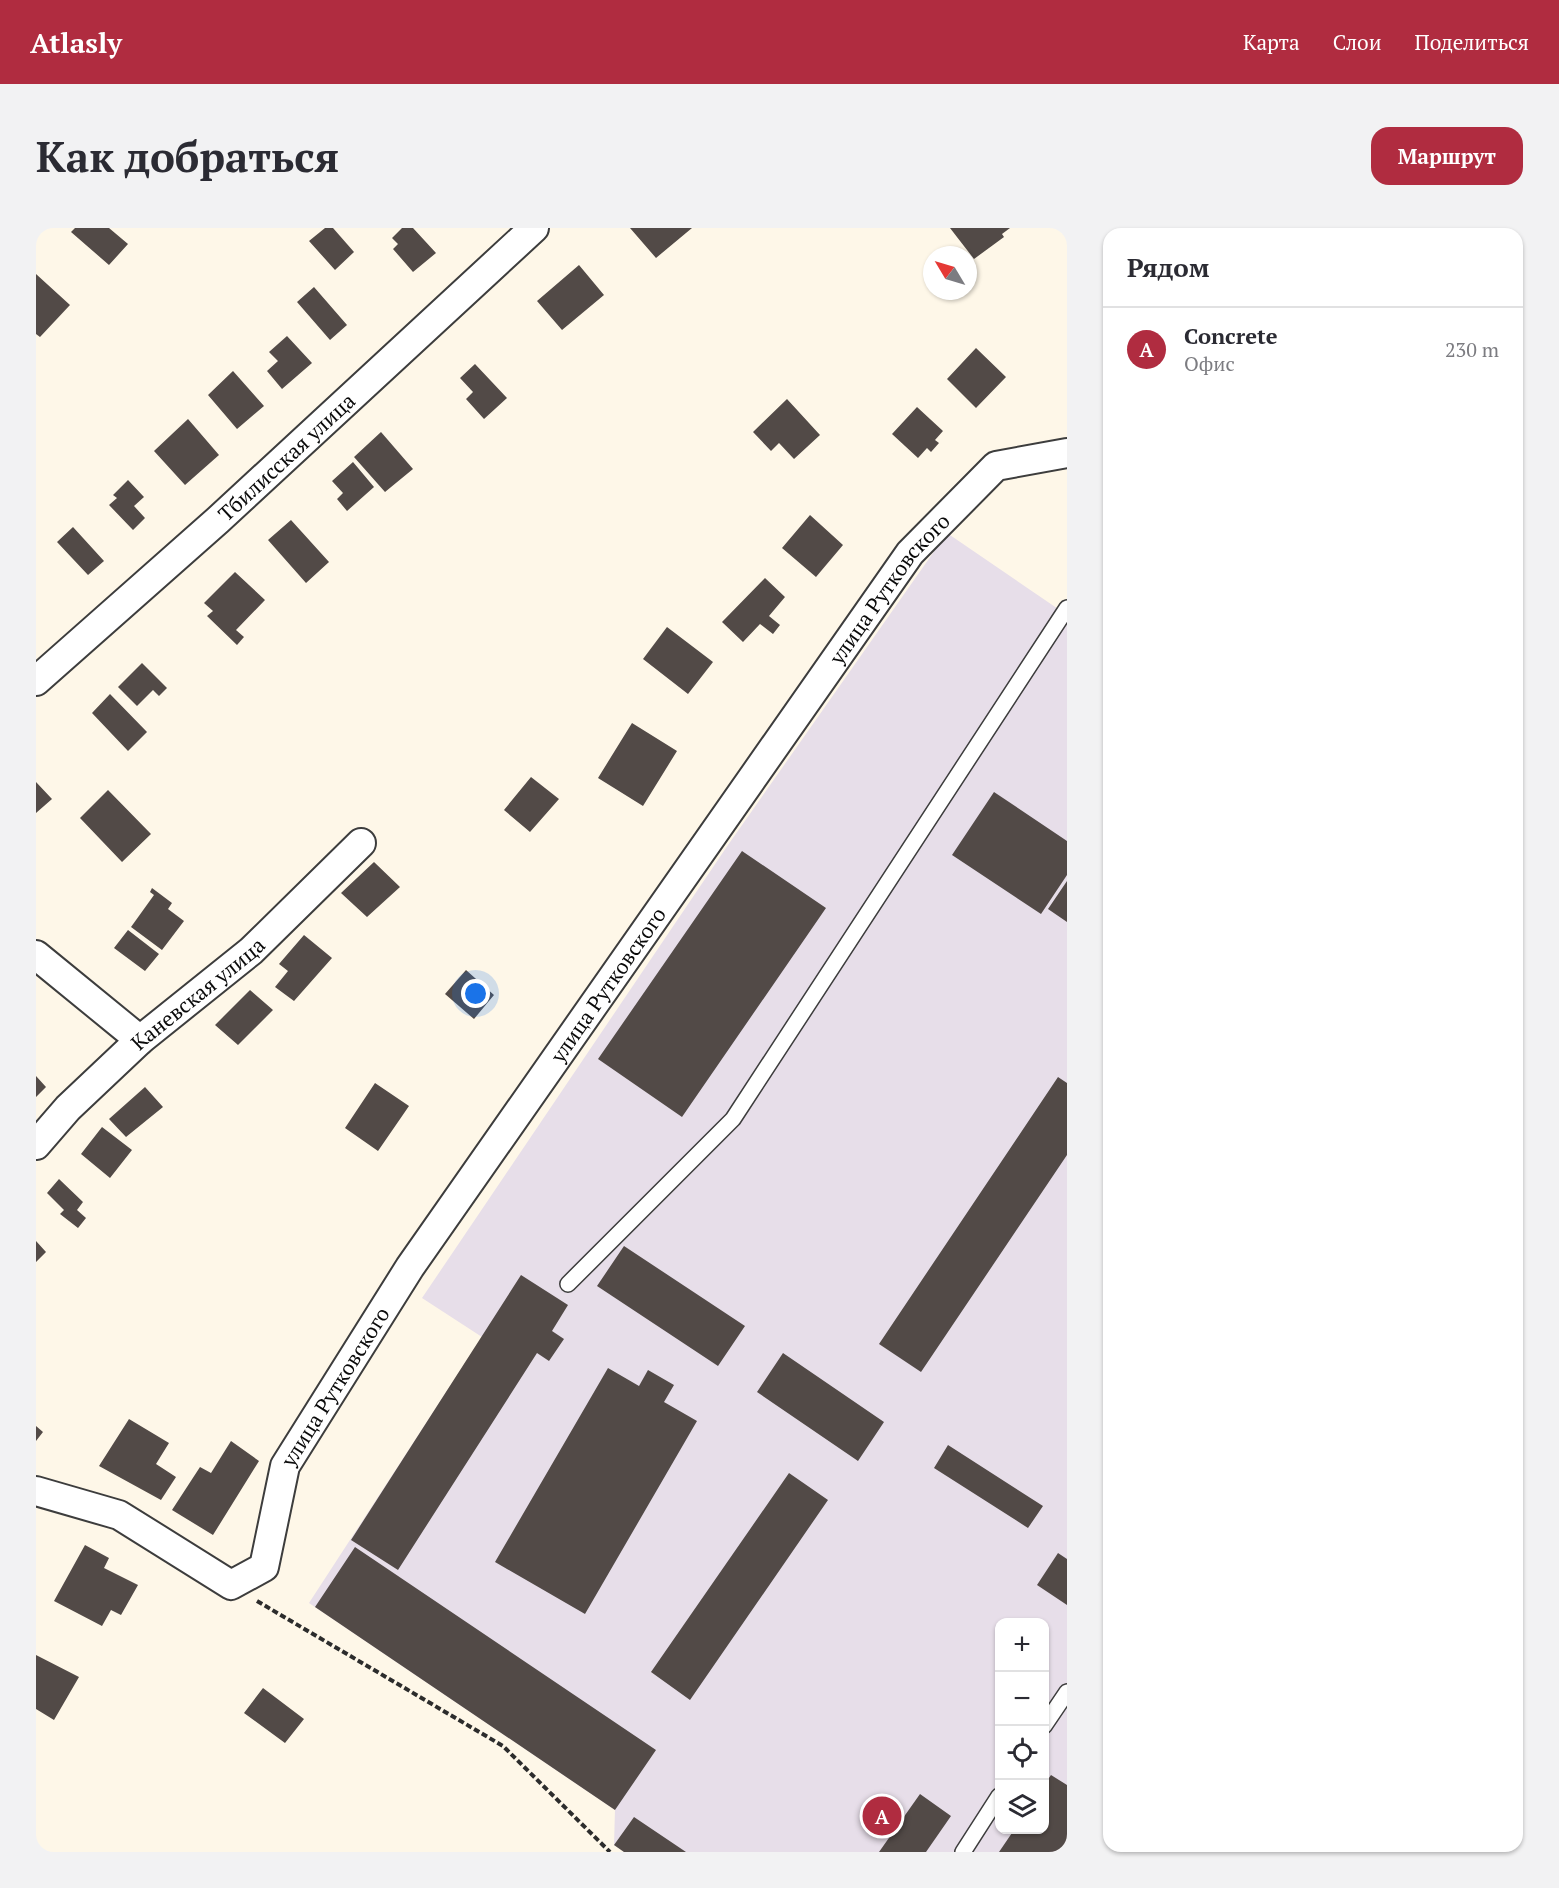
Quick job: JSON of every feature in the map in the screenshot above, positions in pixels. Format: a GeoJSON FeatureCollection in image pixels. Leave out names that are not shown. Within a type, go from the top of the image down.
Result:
{"type":"FeatureCollection","features":[{"type":"Feature","properties":{"kind":"street","name":"Тбилисская улица"},"geometry":{"type":"LineString","coordinates":[[36,681],[218,520],[534,228]]}},
{"type":"Feature","properties":{"kind":"street","name":"улица Рутковского"},"geometry":{"type":"LineString","coordinates":[[231,1585],[264,1567],[285,1466],[410,1267],[910,553],[996,466],[1067,453]]}},
{"type":"Feature","properties":{"kind":"street","name":"Каневская улица"},"geometry":{"type":"LineString","coordinates":[[36,1145],[68,1108],[140,1040],[251,951],[361,843]]}},
{"type":"Feature","properties":{"kind":"street"},"geometry":{"type":"LineString","coordinates":[[36,955],[140,1040]]}},
{"type":"Feature","properties":{"kind":"street"},"geometry":{"type":"LineString","coordinates":[[36,1491],[119,1515],[231,1585]]}},
{"type":"Feature","properties":{"kind":"lane"},"geometry":{"type":"LineString","coordinates":[[568,1284],[733,1119],[1067,608]]}},
{"type":"Feature","properties":{"kind":"lane"},"geometry":{"type":"LineString","coordinates":[[1049,1719],[1067,1692]]}},
{"type":"Feature","properties":{"kind":"lane"},"geometry":{"type":"LineString","coordinates":[[963,1852],[995,1802]]}},
{"type":"Feature","properties":{"kind":"path"},"geometry":{"type":"LineString","coordinates":[[231,1585],[503,1746],[610,1852]]}},
{"type":"Feature","properties":{"kind":"shaded area"},"geometry":{"type":"Polygon","coordinates":[[[947,533],[1067,615],[1067,1852],[624,1852],[614,1845],[615,1810],[309,1603],[482,1337],[422,1298],[728,845],[947,533]]]}},
{"type":"Feature","properties":{"kind":"building"},"geometry":{"type":"Polygon","coordinates":[[[75,228],[109,228],[128,244],[109,265],[71,232],[75,228]]]}},
{"type":"Feature","properties":{"kind":"building"},"geometry":{"type":"Polygon","coordinates":[[[325,228],[333,228],[354,252],[335,270],[309,241],[325,228]]]}},
{"type":"Feature","properties":{"kind":"building"},"geometry":{"type":"Polygon","coordinates":[[[402,228],[413,228],[436,253],[413,272],[393,249],[398,244],[392,238],[402,228]]]}},
{"type":"Feature","properties":{"kind":"building"},"geometry":{"type":"Polygon","coordinates":[[[630,228],[692,228],[656,258],[630,228]]]}},
{"type":"Feature","properties":{"kind":"building"},"geometry":{"type":"Polygon","coordinates":[[[950,228],[1010,228],[1002,234],[1004,237],[977,257],[977,246],[964,246],[950,228]]]}},
{"type":"Feature","properties":{"kind":"building"},"geometry":{"type":"Polygon","coordinates":[[[579,265],[604,295],[562,330],[537,301],[579,265]]]}},
{"type":"Feature","properties":{"kind":"building"},"geometry":{"type":"Polygon","coordinates":[[[36,274],[70,305],[40,337],[36,334],[36,274]]]}},
{"type":"Feature","properties":{"kind":"building"},"geometry":{"type":"Polygon","coordinates":[[[314,287],[347,325],[330,340],[297,302],[314,287]]]}},
{"type":"Feature","properties":{"kind":"building"},"geometry":{"type":"Polygon","coordinates":[[[287,336],[312,363],[282,389],[267,371],[278,361],[269,352],[287,336]]]}},
{"type":"Feature","properties":{"kind":"building"},"geometry":{"type":"Polygon","coordinates":[[[976,348],[1006,377],[976,408],[947,379],[976,348]]]}},
{"type":"Feature","properties":{"kind":"building"},"geometry":{"type":"Polygon","coordinates":[[[475,364],[507,398],[484,419],[466,399],[473,392],[460,378],[475,364]]]}},
{"type":"Feature","properties":{"kind":"building"},"geometry":{"type":"Polygon","coordinates":[[[233,371],[264,406],[237,429],[208,395],[233,371]]]}},
{"type":"Feature","properties":{"kind":"building"},"geometry":{"type":"Polygon","coordinates":[[[787,399],[820,435],[794,459],[779,443],[771,451],[753,432],[787,399]]]}},
{"type":"Feature","properties":{"kind":"building"},"geometry":{"type":"Polygon","coordinates":[[[917,407],[943,431],[935,440],[939,443],[931,452],[927,448],[918,458],[892,434],[917,407]]]}},
{"type":"Feature","properties":{"kind":"building"},"geometry":{"type":"Polygon","coordinates":[[[188,419],[219,455],[185,485],[154,451],[188,419]]]}},
{"type":"Feature","properties":{"kind":"building"},"geometry":{"type":"Polygon","coordinates":[[[381,432],[413,469],[385,492],[354,457],[381,432]]]}},
{"type":"Feature","properties":{"kind":"building"},"geometry":{"type":"Polygon","coordinates":[[[353,462],[374,487],[347,511],[337,499],[343,493],[332,481],[353,462]]]}},
{"type":"Feature","properties":{"kind":"building"},"geometry":{"type":"Polygon","coordinates":[[[128,480],[144,497],[134,506],[145,518],[133,530],[109,505],[117,498],[113,495],[128,480]]]}},
{"type":"Feature","properties":{"kind":"building"},"geometry":{"type":"Polygon","coordinates":[[[810,515],[843,545],[816,577],[782,548],[810,515]]]}},
{"type":"Feature","properties":{"kind":"building"},"geometry":{"type":"Polygon","coordinates":[[[291,520],[329,562],[306,583],[268,540],[291,520]]]}},
{"type":"Feature","properties":{"kind":"building"},"geometry":{"type":"Polygon","coordinates":[[[73,527],[104,561],[88,575],[57,542],[73,527]]]}},
{"type":"Feature","properties":{"kind":"building"},"geometry":{"type":"Polygon","coordinates":[[[235,572],[265,600],[236,630],[244,637],[237,645],[207,616],[213,611],[204,603],[235,572]]]}},
{"type":"Feature","properties":{"kind":"building"},"geometry":{"type":"Polygon","coordinates":[[[765,578],[785,597],[769,616],[780,625],[773,634],[760,624],[743,642],[722,622],[765,578]]]}},
{"type":"Feature","properties":{"kind":"building"},"geometry":{"type":"Polygon","coordinates":[[[667,627],[713,662],[688,694],[643,659],[667,627]]]}},
{"type":"Feature","properties":{"kind":"building"},"geometry":{"type":"Polygon","coordinates":[[[142,663],[167,688],[159,696],[153,690],[137,706],[118,687],[142,663]]]}},
{"type":"Feature","properties":{"kind":"building"},"geometry":{"type":"Polygon","coordinates":[[[110,694],[147,732],[128,751],[92,713],[110,694]]]}},
{"type":"Feature","properties":{"kind":"building"},"geometry":{"type":"Polygon","coordinates":[[[632,723],[677,751],[643,806],[598,778],[632,723]]]}},
{"type":"Feature","properties":{"kind":"building"},"geometry":{"type":"Polygon","coordinates":[[[531,777],[559,799],[530,832],[504,810],[531,777]]]}},
{"type":"Feature","properties":{"kind":"building"},"geometry":{"type":"Polygon","coordinates":[[[36,782],[52,799],[36,813],[36,782]]]}},
{"type":"Feature","properties":{"kind":"building"},"geometry":{"type":"Polygon","coordinates":[[[108,790],[151,834],[122,862],[80,818],[108,790]]]}},
{"type":"Feature","properties":{"kind":"building"},"geometry":{"type":"Polygon","coordinates":[[[994,792],[1067,841],[1067,875],[1041,914],[952,855],[994,792]]]}},
{"type":"Feature","properties":{"kind":"building"},"geometry":{"type":"Polygon","coordinates":[[[742,851],[826,908],[682,1117],[598,1059],[742,851]]]}},
{"type":"Feature","properties":{"kind":"building"},"geometry":{"type":"Polygon","coordinates":[[[374,862],[400,887],[367,917],[341,893],[374,862]]]}},
{"type":"Feature","properties":{"kind":"building"},"geometry":{"type":"Polygon","coordinates":[[[1067,881],[1067,922],[1048,909],[1067,881]]]}},
{"type":"Feature","properties":{"kind":"building"},"geometry":{"type":"Polygon","coordinates":[[[152,888],[172,903],[168,909],[184,921],[162,950],[131,927],[154,895],[150,892],[152,888]]]}},
{"type":"Feature","properties":{"kind":"building"},"geometry":{"type":"Polygon","coordinates":[[[128,930],[159,954],[145,971],[114,948],[128,930]]]}},
{"type":"Feature","properties":{"kind":"building"},"geometry":{"type":"Polygon","coordinates":[[[304,935],[332,958],[294,1001],[275,987],[288,971],[279,964],[304,935]]]}},
{"type":"Feature","properties":{"kind":"building"},"geometry":{"type":"Polygon","coordinates":[[[466,970],[494,995],[474,1019],[445,994],[466,970]]]}},
{"type":"Feature","properties":{"kind":"building"},"geometry":{"type":"Polygon","coordinates":[[[250,990],[273,1010],[238,1045],[215,1025],[250,990]]]}},
{"type":"Feature","properties":{"kind":"building"},"geometry":{"type":"Polygon","coordinates":[[[36,1076],[46,1087],[36,1097],[36,1076]]]}},
{"type":"Feature","properties":{"kind":"building"},"geometry":{"type":"Polygon","coordinates":[[[1058,1077],[1067,1083],[1067,1155],[921,1372],[879,1344],[1058,1077]]]}},
{"type":"Feature","properties":{"kind":"building"},"geometry":{"type":"Polygon","coordinates":[[[375,1083],[409,1106],[378,1151],[345,1128],[375,1083]]]}},
{"type":"Feature","properties":{"kind":"building"},"geometry":{"type":"Polygon","coordinates":[[[145,1087],[163,1107],[126,1137],[109,1119],[145,1087]]]}},
{"type":"Feature","properties":{"kind":"building"},"geometry":{"type":"Polygon","coordinates":[[[102,1127],[132,1150],[110,1178],[81,1154],[102,1127]]]}},
{"type":"Feature","properties":{"kind":"building"},"geometry":{"type":"Polygon","coordinates":[[[59,1179],[83,1202],[77,1210],[86,1218],[78,1228],[60,1214],[64,1210],[47,1193],[59,1179]]]}},
{"type":"Feature","properties":{"kind":"building"},"geometry":{"type":"Polygon","coordinates":[[[36,1241],[46,1252],[36,1262],[36,1241]]]}},
{"type":"Feature","properties":{"kind":"building"},"geometry":{"type":"Polygon","coordinates":[[[624,1246],[745,1326],[718,1366],[597,1286],[624,1246]]]}},
{"type":"Feature","properties":{"kind":"building"},"geometry":{"type":"Polygon","coordinates":[[[521,1275],[568,1305],[552,1331],[564,1339],[549,1361],[537,1353],[398,1570],[351,1540],[521,1275]]]}},
{"type":"Feature","properties":{"kind":"building"},"geometry":{"type":"Polygon","coordinates":[[[783,1353],[884,1422],[858,1461],[757,1392],[783,1353]]]}},
{"type":"Feature","properties":{"kind":"building"},"geometry":{"type":"Polygon","coordinates":[[[608,1368],[639,1386],[648,1370],[674,1385],[664,1402],[697,1421],[585,1614],[495,1562],[608,1368]]]}},
{"type":"Feature","properties":{"kind":"building"},"geometry":{"type":"Polygon","coordinates":[[[129,1419],[169,1443],[156,1464],[176,1477],[161,1500],[99,1466],[129,1419]]]}},
{"type":"Feature","properties":{"kind":"building"},"geometry":{"type":"Polygon","coordinates":[[[36,1426],[43,1432],[36,1441],[36,1426]]]}},
{"type":"Feature","properties":{"kind":"building"},"geometry":{"type":"Polygon","coordinates":[[[231,1441],[259,1461],[213,1535],[172,1510],[200,1467],[211,1473],[231,1441]]]}},
{"type":"Feature","properties":{"kind":"building"},"geometry":{"type":"Polygon","coordinates":[[[948,1445],[1043,1506],[1028,1528],[934,1468],[948,1445]]]}},
{"type":"Feature","properties":{"kind":"building"},"geometry":{"type":"Polygon","coordinates":[[[789,1473],[828,1500],[690,1700],[651,1672],[789,1473]]]}},
{"type":"Feature","properties":{"kind":"building"},"geometry":{"type":"Polygon","coordinates":[[[85,1545],[109,1558],[104,1568],[138,1585],[121,1615],[111,1610],[102,1626],[54,1601],[85,1545]]]}},
{"type":"Feature","properties":{"kind":"building"},"geometry":{"type":"Polygon","coordinates":[[[355,1547],[656,1750],[615,1810],[315,1607],[355,1547]]]}},
{"type":"Feature","properties":{"kind":"building"},"geometry":{"type":"Polygon","coordinates":[[[1058,1553],[1067,1559],[1067,1605],[1037,1585],[1058,1553]]]}},
{"type":"Feature","properties":{"kind":"building"},"geometry":{"type":"Polygon","coordinates":[[[36,1655],[79,1677],[54,1720],[36,1709],[36,1655]]]}},
{"type":"Feature","properties":{"kind":"building"},"geometry":{"type":"Polygon","coordinates":[[[263,1688],[304,1719],[285,1743],[244,1713],[263,1688]]]}},
{"type":"Feature","properties":{"kind":"building"},"geometry":{"type":"Polygon","coordinates":[[[1051,1775],[1067,1785],[1067,1852],[999,1852],[1011,1834],[1049,1834],[1049,1778],[1051,1775]]]}},
{"type":"Feature","properties":{"kind":"building"},"geometry":{"type":"Polygon","coordinates":[[[920,1794],[951,1816],[926,1852],[879,1852],[920,1794]]]}},
{"type":"Feature","properties":{"kind":"building"},"geometry":{"type":"Polygon","coordinates":[[[634,1817],[686,1852],[624,1852],[614,1845],[634,1817]]]}},
{"type":"Feature","properties":{"kind":"place","name":"Concrete"},"geometry":{"type":"Point","coordinates":[882,1816]}}]}
